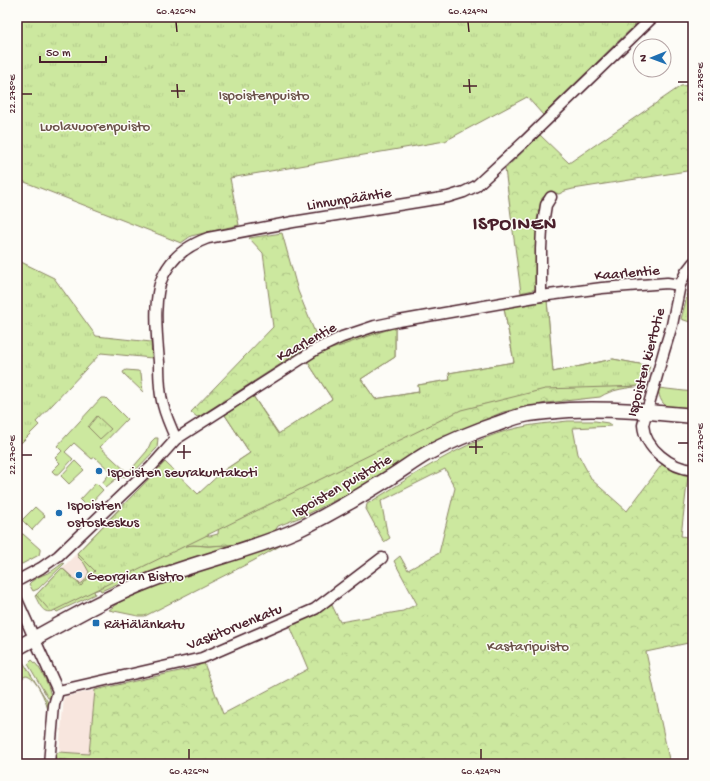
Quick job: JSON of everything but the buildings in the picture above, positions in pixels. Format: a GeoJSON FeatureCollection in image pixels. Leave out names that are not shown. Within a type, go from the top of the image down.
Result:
{"type":"FeatureCollection","features":[{"type":"Feature","properties":{"kind":"main road","name":"Ispoisten puistotie"},"geometry":{"type":"LineString","coordinates":[[17,648],[101,603],[146,582],[265,543],[296,530],[351,502],[424,456],[482,428],[528,414],[591,409],[647,411],[693,416]]}},
{"type":"Feature","properties":{"kind":"street","name":"Linnunpääntie"},"geometry":{"type":"LineString","coordinates":[[176,439],[166,416],[161,395],[157,302],[163,274],[174,259],[187,247],[208,238],[293,222],[448,197],[469,190],[476,186],[520,146],[653,17]]}},
{"type":"Feature","properties":{"kind":"street"},"geometry":{"type":"LineString","coordinates":[[541,296],[542,230],[546,205],[551,197]]}},
{"type":"Feature","properties":{"kind":"street","name":"Ispoisten kiertotie"},"geometry":{"type":"LineString","coordinates":[[693,263],[686,272],[680,285],[672,325],[644,425],[646,438],[660,455],[669,462],[682,468],[693,470]]}},
{"type":"Feature","properties":{"kind":"street","name":"Kaarlentie"},"geometry":{"type":"LineString","coordinates":[[17,581],[41,568],[58,556],[151,467],[176,439],[314,350],[342,337],[375,326],[399,321],[541,296],[668,283],[680,285]]}},
{"type":"Feature","properties":{"kind":"street","name":"Vaskitorvenkatu"},"geometry":{"type":"LineString","coordinates":[[58,691],[202,658],[315,609],[382,558]]}},
{"type":"Feature","properties":{"kind":"street"},"geometry":{"type":"LineString","coordinates":[[17,600],[58,691],[54,705],[49,764]]}},
{"type":"Feature","properties":{"kind":"shaded area"},"geometry":{"type":"Polygon","coordinates":[[[77,553],[96,571],[81,586],[62,568],[77,553]]]}},
{"type":"Feature","properties":{"kind":"shaded area"},"geometry":{"type":"Polygon","coordinates":[[[95,690],[89,754],[59,752],[64,697],[95,690]]]}},
{"type":"Feature","properties":{"kind":"green space","name":"Ispoistenpuisto"},"geometry":{"type":"Polygon","coordinates":[[[17,17],[643,17],[543,115],[527,97],[445,141],[230,178],[239,225],[191,236],[181,243],[17,179],[17,17]]]}},
{"type":"Feature","properties":{"kind":"green space"},"geometry":{"type":"Polygon","coordinates":[[[693,85],[693,170],[573,189],[559,194],[549,193],[542,198],[537,220],[537,289],[521,293],[505,169],[540,135],[569,163],[681,86],[693,85]]]}},
{"type":"Feature","properties":{"kind":"green space"},"geometry":{"type":"Polygon","coordinates":[[[282,233],[298,291],[318,340],[197,417],[191,412],[273,327],[263,253],[249,238],[282,233]]]}},
{"type":"Feature","properties":{"kind":"green space"},"geometry":{"type":"Polygon","coordinates":[[[17,260],[54,278],[96,336],[151,342],[152,358],[101,353],[36,422],[39,425],[21,443],[17,438],[17,260]]]}},
{"type":"Feature","properties":{"kind":"green space"},"geometry":{"type":"Polygon","coordinates":[[[690,286],[693,292],[693,323],[681,319],[690,286]]]}},
{"type":"Feature","properties":{"kind":"green space"},"geometry":{"type":"Polygon","coordinates":[[[547,300],[553,372],[613,359],[650,366],[642,386],[626,388],[600,397],[546,403],[503,412],[460,430],[349,493],[306,515],[278,526],[273,534],[244,544],[208,546],[193,545],[165,549],[197,534],[210,536],[218,534],[223,471],[250,453],[225,415],[253,396],[279,434],[332,399],[307,361],[350,341],[395,327],[395,357],[361,379],[375,399],[419,392],[418,385],[450,380],[449,373],[514,362],[504,308],[547,300]]]}},
{"type":"Feature","properties":{"kind":"green space"},"geometry":{"type":"Polygon","coordinates":[[[547,300],[553,372],[613,359],[650,366],[642,386],[545,389],[461,410],[51,612],[36,595],[62,568],[81,586],[95,571],[77,553],[165,462],[198,494],[223,471],[250,453],[225,415],[253,396],[278,434],[332,399],[307,361],[323,352],[395,327],[395,357],[361,379],[375,399],[419,392],[418,385],[450,380],[449,373],[514,362],[504,308],[547,300]]]}},
{"type":"Feature","properties":{"kind":"green space"},"geometry":{"type":"Polygon","coordinates":[[[126,370],[138,371],[141,373],[143,392],[124,374],[123,372],[126,370]]]}},
{"type":"Feature","properties":{"kind":"green space"},"geometry":{"type":"Polygon","coordinates":[[[658,388],[693,392],[693,411],[674,409],[665,405],[659,396],[658,388]]]}},
{"type":"Feature","properties":{"kind":"green space"},"geometry":{"type":"Polygon","coordinates":[[[101,398],[106,398],[127,419],[100,447],[128,473],[147,451],[151,442],[155,438],[158,438],[157,448],[131,475],[116,479],[106,487],[102,483],[111,472],[95,457],[92,459],[74,443],[65,452],[73,459],[59,474],[55,474],[52,471],[60,463],[55,458],[62,451],[57,446],[101,398]]]}},
{"type":"Feature","properties":{"kind":"green space"},"geometry":{"type":"Polygon","coordinates":[[[97,416],[111,429],[100,439],[88,427],[97,416]]]}},
{"type":"Feature","properties":{"kind":"green space","name":"Kastaripuisto"},"geometry":{"type":"Polygon","coordinates":[[[568,421],[595,421],[608,423],[612,426],[573,428],[578,454],[592,480],[627,511],[663,463],[675,471],[688,475],[681,536],[693,538],[693,642],[646,652],[670,764],[108,764],[55,759],[57,753],[59,752],[89,754],[95,690],[193,668],[204,663],[223,714],[308,669],[290,626],[311,616],[331,603],[340,622],[403,611],[417,604],[394,561],[400,556],[408,570],[439,553],[455,488],[445,469],[381,501],[387,532],[390,538],[384,542],[366,509],[367,504],[439,460],[477,441],[517,428],[568,421]]]}},
{"type":"Feature","properties":{"kind":"green space"},"geometry":{"type":"Polygon","coordinates":[[[75,461],[84,470],[69,484],[61,476],[75,461]]]}},
{"type":"Feature","properties":{"kind":"green space"},"geometry":{"type":"Polygon","coordinates":[[[96,483],[103,490],[87,507],[80,500],[96,483]]]}},
{"type":"Feature","properties":{"kind":"green space"},"geometry":{"type":"Polygon","coordinates":[[[131,500],[165,549],[193,545],[208,546],[244,544],[120,586],[119,583],[101,591],[100,589],[94,591],[95,594],[57,612],[55,610],[48,612],[42,609],[35,596],[62,568],[80,584],[83,582],[89,572],[84,563],[78,557],[77,553],[118,510],[131,500]]]}},
{"type":"Feature","properties":{"kind":"green space"},"geometry":{"type":"Polygon","coordinates":[[[35,507],[45,516],[32,530],[22,520],[35,507]]]}},
{"type":"Feature","properties":{"kind":"green space"},"geometry":{"type":"Polygon","coordinates":[[[20,534],[23,534],[40,549],[39,555],[22,564],[18,563],[17,560],[17,538],[20,534]]]}},
{"type":"Feature","properties":{"kind":"green space"},"geometry":{"type":"Polygon","coordinates":[[[284,541],[285,543],[253,561],[145,616],[109,610],[127,596],[183,575],[249,555],[284,541]]]}},
{"type":"Feature","properties":{"kind":"green space"},"geometry":{"type":"Polygon","coordinates":[[[63,563],[64,564],[38,589],[33,591],[29,584],[31,582],[52,571],[63,563]]]}},
{"type":"Feature","properties":{"kind":"green space"},"geometry":{"type":"Polygon","coordinates":[[[17,657],[20,657],[49,704],[48,710],[37,685],[30,677],[26,676],[17,680],[17,657]]]}},
{"type":"Feature","properties":{"kind":"green space"},"geometry":{"type":"Polygon","coordinates":[[[32,660],[39,667],[49,688],[51,698],[48,698],[28,664],[32,660]]]}},
{"type":"Feature","properties":{"kind":"place","name":"Ispoisten seurakuntakoti"},"geometry":{"type":"Point","coordinates":[99,471]}},
{"type":"Feature","properties":{"kind":"place","name":"Ispoisten ostoskeskus"},"geometry":{"type":"Point","coordinates":[59,513]}},
{"type":"Feature","properties":{"kind":"place","name":"Georgian Bistro"},"geometry":{"type":"Point","coordinates":[79,575]}},
{"type":"Feature","properties":{"kind":"place","name":"Rätiälänkatu"},"geometry":{"type":"Point","coordinates":[96,623]}},
{"type":"Feature","properties":{"kind":"district","name":"ISPOINEN"},"geometry":{"type":"Point","coordinates":[515,222]}},
{"type":"Feature","properties":{"kind":"park label","name":"Luolavuorenpuisto"},"geometry":{"type":"Point","coordinates":[95,125]}}]}
